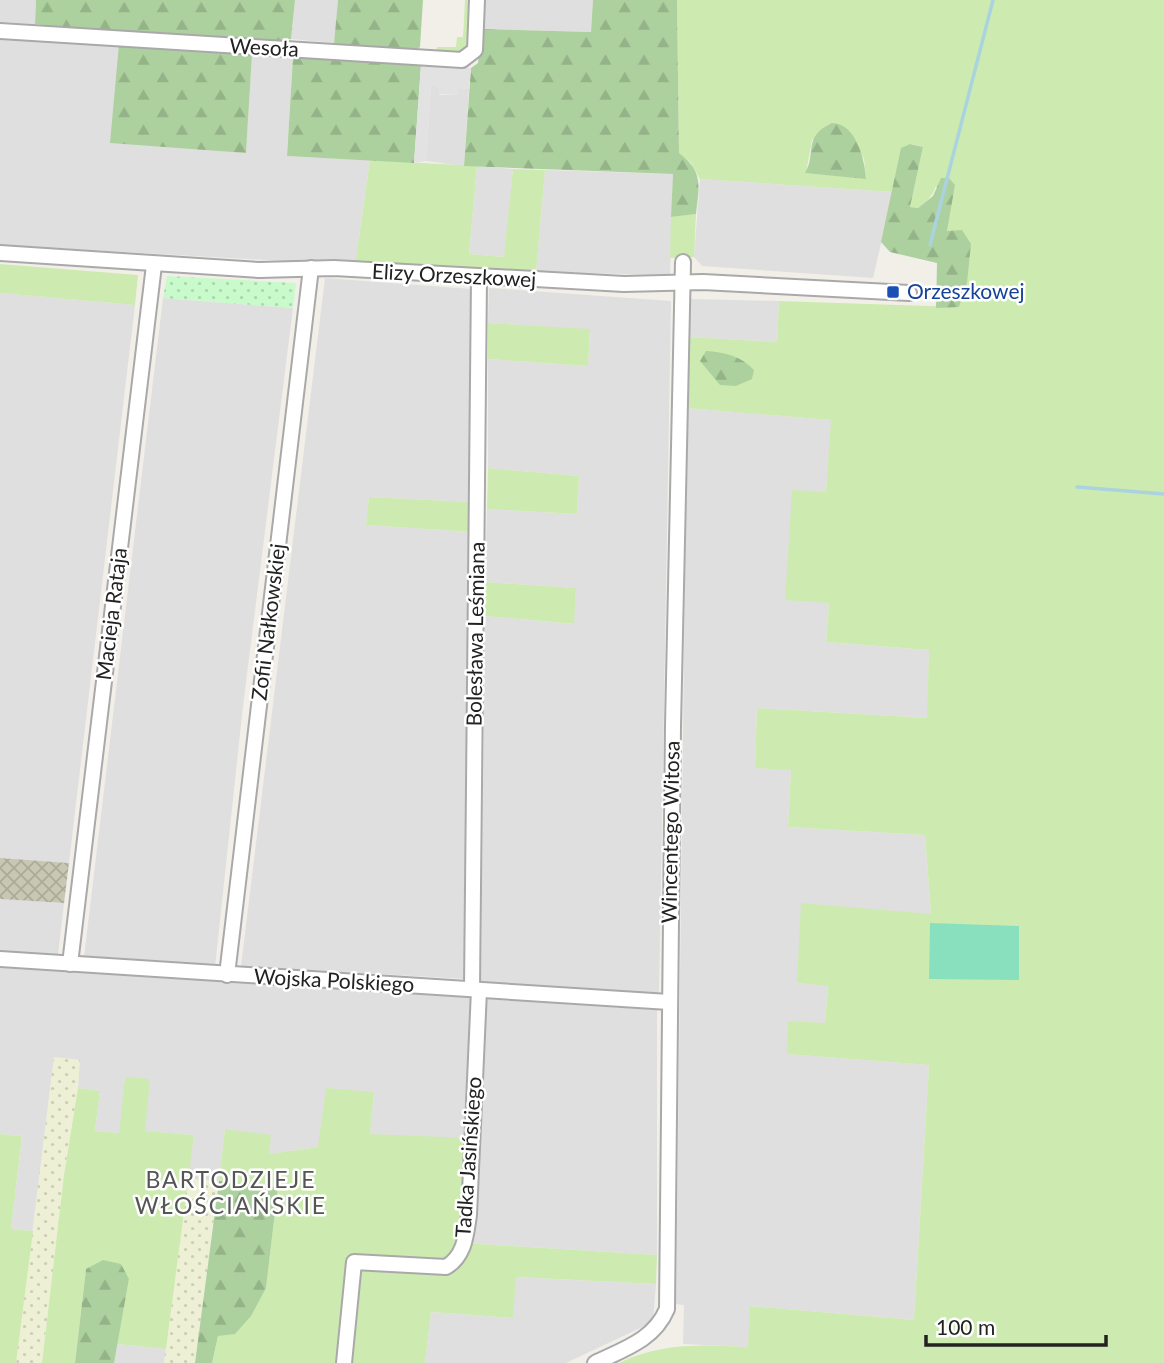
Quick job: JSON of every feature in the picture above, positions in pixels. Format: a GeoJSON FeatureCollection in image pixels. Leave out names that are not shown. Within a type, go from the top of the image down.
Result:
{"type":"FeatureCollection","features":[{"type":"Feature","properties":{"kind":"street","name":"Wesoła"},"geometry":{"type":"LineString","coordinates":[[0,31],[461,60],[475,50],[477,0]]}},
{"type":"Feature","properties":{"kind":"street","name":"Elizy Orzeszkowej"},"geometry":{"type":"LineString","coordinates":[[0,253],[258,270],[311,268],[624,285],[681,283],[909,293]]}},
{"type":"Feature","properties":{"kind":"street","name":"Wincentego Witosa"},"geometry":{"type":"LineString","coordinates":[[595,1363],[640,1342],[659,1328],[667,1310],[668,1002],[683,262]]}},
{"type":"Feature","properties":{"kind":"street","name":"Macieja Rataja"},"geometry":{"type":"LineString","coordinates":[[70,964],[154,265]]}},
{"type":"Feature","properties":{"kind":"street","name":"Zofii Nałkowskiej"},"geometry":{"type":"LineString","coordinates":[[228,975],[311,268]]}},
{"type":"Feature","properties":{"kind":"street","name":"Bolesława Leśmiana"},"geometry":{"type":"LineString","coordinates":[[476,989],[479,278]]}},
{"type":"Feature","properties":{"kind":"street","name":"Wojska Polskiego"},"geometry":{"type":"LineString","coordinates":[[0,959],[668,1002]]}},
{"type":"Feature","properties":{"kind":"street","name":"Tadka Jasińskiego"},"geometry":{"type":"LineString","coordinates":[[344,1363],[354,1262],[446,1267],[457,1259],[463,1248],[469,1215],[476,989]]}},
{"type":"Feature","properties":{"kind":"shaded area"},"geometry":{"type":"Polygon","coordinates":[[[0,0],[36,0],[35,24],[0,22],[0,0]]]}},
{"type":"Feature","properties":{"kind":"shaded area"},"geometry":{"type":"Polygon","coordinates":[[[295,0],[338,0],[334,43],[291,39],[295,0]]]}},
{"type":"Feature","properties":{"kind":"shaded area"},"geometry":{"type":"Polygon","coordinates":[[[483,0],[593,0],[591,32],[481,29],[483,0]]]}},
{"type":"Feature","properties":{"kind":"shaded area"},"geometry":{"type":"Polygon","coordinates":[[[0,37],[119,44],[246,153],[252,55],[293,57],[287,156],[370,160],[355,265],[0,245],[0,37]]]}},
{"type":"Feature","properties":{"kind":"shaded area"},"geometry":{"type":"Polygon","coordinates":[[[421,65],[471,68],[469,89],[458,88],[457,95],[440,94],[437,86],[431,86],[426,161],[414,163],[421,65]]]}},
{"type":"Feature","properties":{"kind":"shaded area"},"geometry":{"type":"Polygon","coordinates":[[[431,85],[438,86],[440,95],[457,95],[458,88],[469,89],[464,166],[426,161],[431,85]]]}},
{"type":"Feature","properties":{"kind":"shaded area"},"geometry":{"type":"Polygon","coordinates":[[[477,166],[513,169],[505,257],[469,254],[477,166]]]}},
{"type":"Feature","properties":{"kind":"shaded area"},"geometry":{"type":"Polygon","coordinates":[[[545,170],[673,174],[670,275],[536,272],[545,170]]]}},
{"type":"Feature","properties":{"kind":"shaded area"},"geometry":{"type":"Polygon","coordinates":[[[700,179],[893,192],[873,278],[702,266],[694,257],[700,179]]]}},
{"type":"Feature","properties":{"kind":"shaded area"},"geometry":{"type":"Polygon","coordinates":[[[325,278],[471,289],[471,502],[369,497],[366,525],[471,532],[466,728],[466,979],[241,966],[325,278]]]}},
{"type":"Feature","properties":{"kind":"shaded area"},"geometry":{"type":"Polygon","coordinates":[[[489,288],[671,301],[659,993],[481,982],[485,616],[573,624],[576,588],[485,582],[487,509],[577,514],[579,476],[488,468],[488,359],[588,366],[590,330],[488,323],[489,288]]]}},
{"type":"Feature","properties":{"kind":"shaded area"},"geometry":{"type":"Polygon","coordinates":[[[0,293],[135,305],[69,863],[0,858],[0,293]]]}},
{"type":"Feature","properties":{"kind":"shaded area"},"geometry":{"type":"Polygon","coordinates":[[[163,298],[293,308],[243,706],[215,967],[84,957],[163,298]]]}},
{"type":"Feature","properties":{"kind":"shaded area"},"geometry":{"type":"Polygon","coordinates":[[[691,299],[779,301],[777,342],[687,337],[691,299]]]}},
{"type":"Feature","properties":{"kind":"shaded area"},"geometry":{"type":"Polygon","coordinates":[[[687,408],[832,420],[826,492],[792,491],[829,603],[826,642],[929,650],[928,718],[757,708],[755,768],[791,769],[788,827],[925,835],[931,914],[797,983],[828,985],[825,1023],[788,1054],[929,1065],[914,1320],[751,1306],[749,1347],[683,1344],[684,1305],[676,1304],[687,408]]]}},
{"type":"Feature","properties":{"kind":"shaded area"},"geometry":{"type":"Polygon","coordinates":[[[0,858],[69,863],[64,903],[0,899],[0,858]]]}},
{"type":"Feature","properties":{"kind":"shaded area"},"geometry":{"type":"Polygon","coordinates":[[[0,899],[64,903],[58,955],[0,951],[0,899]]]}},
{"type":"Feature","properties":{"kind":"shaded area"},"geometry":{"type":"Polygon","coordinates":[[[0,967],[657,1010],[657,1255],[463,1243],[370,1134],[374,1092],[318,1147],[269,1154],[225,1129],[219,1181],[187,1179],[194,1135],[145,1131],[125,1077],[120,1133],[95,1131],[100,1091],[78,1088],[79,1060],[54,1058],[33,1231],[11,1229],[22,1136],[0,1134],[0,967]]]}},
{"type":"Feature","properties":{"kind":"shaded area"},"geometry":{"type":"Polygon","coordinates":[[[54,1057],[80,1060],[78,1088],[64,1175],[42,1363],[16,1363],[54,1057]]]}},
{"type":"Feature","properties":{"kind":"shaded area"},"geometry":{"type":"Polygon","coordinates":[[[187,1179],[219,1181],[195,1363],[164,1363],[187,1179]]]}},
{"type":"Feature","properties":{"kind":"shaded area"},"geometry":{"type":"Polygon","coordinates":[[[515,1277],[656,1284],[653,1322],[566,1363],[425,1363],[431,1312],[512,1318],[515,1277]]]}},
{"type":"Feature","properties":{"kind":"shaded area"},"geometry":{"type":"Polygon","coordinates":[[[117,1344],[166,1349],[164,1363],[114,1363],[117,1344]]]}},
{"type":"Feature","properties":{"kind":"green space"},"geometry":{"type":"Polygon","coordinates":[[[36,0],[295,0],[291,39],[272,43],[136,35],[35,24],[36,0]]]}},
{"type":"Feature","properties":{"kind":"green space"},"geometry":{"type":"Polygon","coordinates":[[[338,0],[423,0],[420,47],[412,52],[340,48],[334,43],[338,0]]]}},
{"type":"Feature","properties":{"kind":"green space"},"geometry":{"type":"Polygon","coordinates":[[[465,0],[471,0],[468,45],[461,55],[436,53],[437,47],[456,47],[457,37],[463,37],[465,0]]]}},
{"type":"Feature","properties":{"kind":"green space"},"geometry":{"type":"Polygon","coordinates":[[[593,0],[677,0],[679,153],[693,167],[698,180],[696,214],[671,217],[673,174],[464,166],[471,68],[478,63],[481,29],[591,32],[593,0]]]}},
{"type":"Feature","properties":{"kind":"green space"},"geometry":{"type":"Polygon","coordinates":[[[677,0],[1164,0],[1164,1363],[619,1363],[651,1351],[683,1346],[748,1347],[750,1306],[914,1320],[929,1065],[787,1054],[788,1021],[825,1023],[828,986],[797,983],[801,903],[931,914],[925,835],[788,827],[791,770],[755,768],[757,708],[927,718],[929,650],[826,642],[829,603],[785,600],[792,490],[826,492],[831,420],[687,408],[687,337],[777,342],[779,301],[959,307],[947,232],[949,215],[936,186],[931,196],[918,208],[910,207],[923,147],[911,144],[893,192],[700,179],[690,162],[679,153],[677,0]],[[847,130],[812,140],[806,173],[866,178],[864,159],[847,130]]]}},
{"type":"Feature","properties":{"kind":"green space"},"geometry":{"type":"Polygon","coordinates":[[[119,44],[252,55],[246,153],[110,143],[119,44]]]}},
{"type":"Feature","properties":{"kind":"green space"},"geometry":{"type":"Polygon","coordinates":[[[293,57],[421,65],[414,163],[287,156],[293,57]]]}},
{"type":"Feature","properties":{"kind":"green space"},"geometry":{"type":"Polygon","coordinates":[[[832,123],[847,129],[858,144],[866,179],[805,173],[813,140],[823,128],[832,123]]]}},
{"type":"Feature","properties":{"kind":"green space"},"geometry":{"type":"Polygon","coordinates":[[[910,144],[923,147],[910,207],[918,208],[933,196],[941,178],[949,178],[955,185],[947,231],[962,230],[971,244],[967,283],[959,307],[936,308],[937,263],[890,252],[881,242],[901,148],[910,144]]]}},
{"type":"Feature","properties":{"kind":"green space"},"geometry":{"type":"Polygon","coordinates":[[[370,160],[477,166],[469,254],[504,257],[513,169],[545,170],[536,272],[355,265],[370,160]]]}},
{"type":"Feature","properties":{"kind":"green space"},"geometry":{"type":"Polygon","coordinates":[[[696,214],[694,257],[670,258],[671,217],[696,214]]]}},
{"type":"Feature","properties":{"kind":"green space"},"geometry":{"type":"Polygon","coordinates":[[[0,264],[138,275],[135,305],[0,293],[0,264]]]}},
{"type":"Feature","properties":{"kind":"green space"},"geometry":{"type":"Polygon","coordinates":[[[167,276],[296,283],[293,308],[163,298],[167,276]]]}},
{"type":"Feature","properties":{"kind":"green space"},"geometry":{"type":"Polygon","coordinates":[[[488,323],[590,329],[588,366],[488,359],[488,323]]]}},
{"type":"Feature","properties":{"kind":"green space"},"geometry":{"type":"Polygon","coordinates":[[[706,351],[726,354],[744,361],[754,370],[752,379],[736,386],[720,385],[700,361],[706,351]]]}},
{"type":"Feature","properties":{"kind":"green space"},"geometry":{"type":"Polygon","coordinates":[[[488,468],[579,476],[577,514],[487,509],[488,468]]]}},
{"type":"Feature","properties":{"kind":"green space"},"geometry":{"type":"Polygon","coordinates":[[[369,497],[471,502],[471,532],[366,525],[369,497]]]}},
{"type":"Feature","properties":{"kind":"green space"},"geometry":{"type":"Polygon","coordinates":[[[485,582],[576,588],[574,624],[485,616],[485,582]]]}},
{"type":"Feature","properties":{"kind":"green space"},"geometry":{"type":"Polygon","coordinates":[[[930,923],[1019,926],[1019,980],[929,979],[930,923]]]}},
{"type":"Feature","properties":{"kind":"green space"},"geometry":{"type":"Polygon","coordinates":[[[125,1077],[150,1079],[145,1131],[194,1135],[166,1349],[117,1344],[129,1279],[86,1269],[75,1363],[42,1363],[64,1175],[78,1088],[100,1091],[95,1131],[119,1133],[125,1077]]]}},
{"type":"Feature","properties":{"kind":"green space"},"geometry":{"type":"Polygon","coordinates":[[[326,1088],[374,1092],[370,1134],[468,1138],[463,1243],[657,1255],[656,1284],[516,1277],[513,1318],[431,1312],[425,1363],[212,1363],[218,1336],[266,1288],[278,1187],[219,1181],[225,1129],[271,1135],[269,1154],[318,1147],[326,1088]]]}},
{"type":"Feature","properties":{"kind":"green space"},"geometry":{"type":"Polygon","coordinates":[[[0,1134],[22,1136],[11,1229],[33,1231],[16,1363],[0,1363],[0,1134]]]}},
{"type":"Feature","properties":{"kind":"green space"},"geometry":{"type":"Polygon","coordinates":[[[219,1181],[278,1187],[266,1288],[251,1316],[235,1334],[218,1336],[212,1363],[195,1363],[219,1181]]]}},
{"type":"Feature","properties":{"kind":"green space"},"geometry":{"type":"Polygon","coordinates":[[[103,1260],[121,1264],[129,1279],[114,1363],[75,1363],[86,1269],[103,1260]]]}},
{"type":"Feature","properties":{"kind":"waterway"},"geometry":{"type":"LineString","coordinates":[[930,245],[993,0]]}},
{"type":"Feature","properties":{"kind":"waterway"},"geometry":{"type":"LineString","coordinates":[[1077,487],[1164,494]]}},
{"type":"Feature","properties":{"kind":"place","name":"Orzeszkowej"},"geometry":{"type":"Point","coordinates":[893,292]}},
{"type":"Feature","properties":{"kind":"district","name":"BARTODZIEJE WŁOŚCIAŃSKIE"},"geometry":{"type":"Point","coordinates":[231,1193]}}]}
